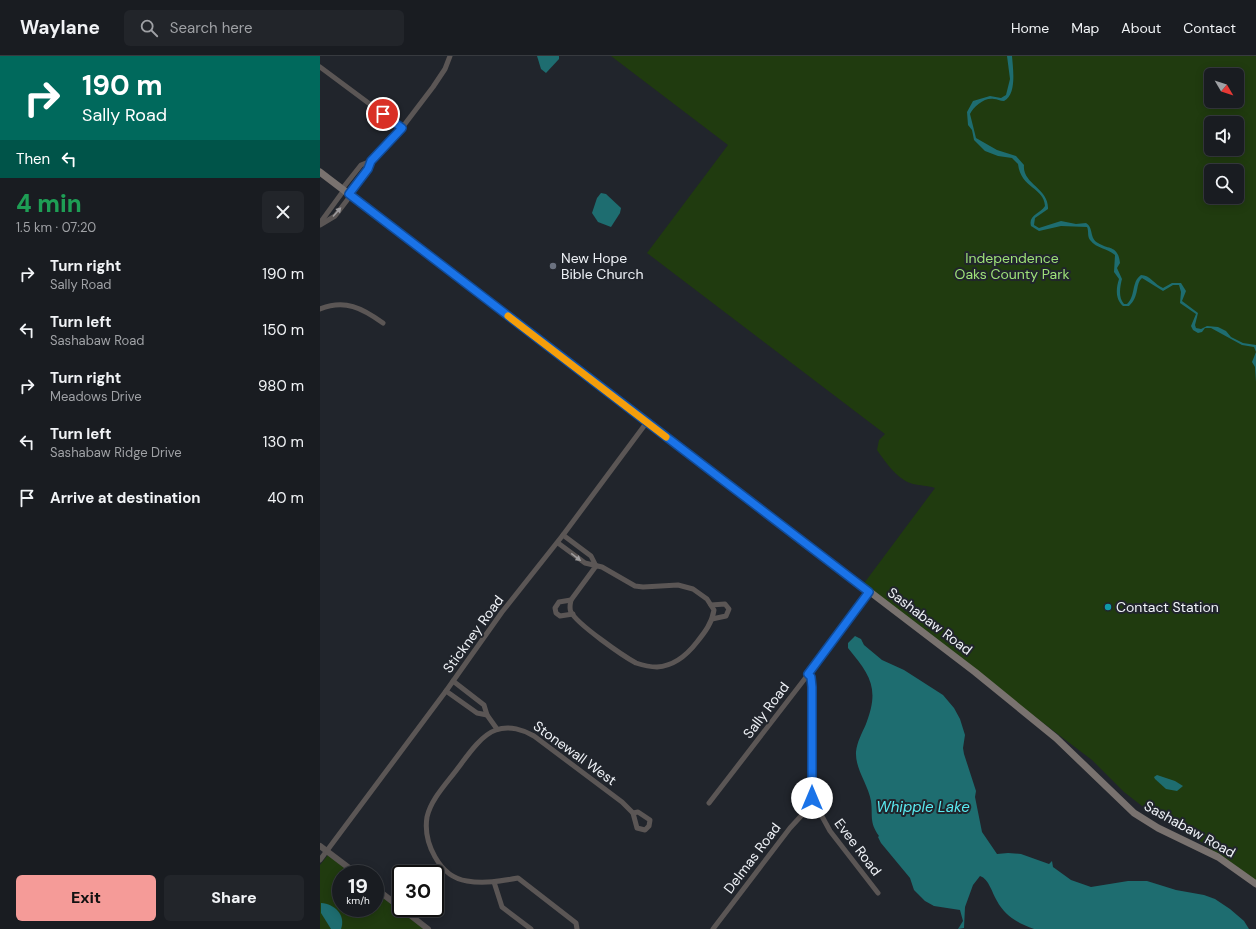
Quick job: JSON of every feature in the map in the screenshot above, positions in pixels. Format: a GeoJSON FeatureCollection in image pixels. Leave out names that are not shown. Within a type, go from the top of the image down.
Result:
{"type":"FeatureCollection","features":[{"type":"Feature","properties":{"kind":"main road","name":"Sashabaw Road"},"geometry":{"type":"LineString","coordinates":[[320,172],[969,667],[1049,732],[1134,812],[1158,828],[1218,857],[1256,884]]}},
{"type":"Feature","properties":{"kind":"street"},"geometry":{"type":"LineString","coordinates":[[320,224],[346,192],[368,169],[371,161],[402,128],[442,74],[450,56]]}},
{"type":"Feature","properties":{"kind":"street"},"geometry":{"type":"LineString","coordinates":[[320,66],[402,128]]}},
{"type":"Feature","properties":{"kind":"street"},"geometry":{"type":"LineString","coordinates":[[320,224],[335,216],[361,165],[371,161]]}},
{"type":"Feature","properties":{"kind":"street"},"geometry":{"type":"LineString","coordinates":[[320,309],[330,305],[350,305],[364,309],[383,322]]}},
{"type":"Feature","properties":{"kind":"street","name":"Stickney Road"},"geometry":{"type":"LineString","coordinates":[[320,860],[446,691],[502,612],[558,543],[647,422]]}},
{"type":"Feature","properties":{"kind":"street"},"geometry":{"type":"LineString","coordinates":[[563,535],[591,556],[596,566]]}},
{"type":"Feature","properties":{"kind":"street"},"geometry":{"type":"LineString","coordinates":[[558,543],[585,563],[602,567],[635,586],[678,585],[687,587],[702,595],[711,605],[714,610],[712,619],[697,642],[684,657],[667,666],[656,667],[639,664],[620,653],[573,614],[569,606],[570,600],[596,566]]}},
{"type":"Feature","properties":{"kind":"street","name":"Sally Road"},"geometry":{"type":"LineString","coordinates":[[709,803],[869,592]]}},
{"type":"Feature","properties":{"kind":"street"},"geometry":{"type":"LineString","coordinates":[[570,600],[559,602],[555,608],[556,614],[560,616],[573,614]]}},
{"type":"Feature","properties":{"kind":"street"},"geometry":{"type":"LineString","coordinates":[[711,605],[725,604],[729,609],[726,616],[712,619]]}},
{"type":"Feature","properties":{"kind":"street","name":"Evee Road"},"geometry":{"type":"LineString","coordinates":[[808,674],[811,677],[812,687],[813,802],[830,831],[878,893]]}},
{"type":"Feature","properties":{"kind":"street"},"geometry":{"type":"LineString","coordinates":[[453,681],[484,705],[487,715],[497,729],[488,735],[469,754],[434,800],[428,817],[427,833],[430,849],[439,863],[450,873],[465,881],[494,882],[518,878],[576,923],[577,929]]}},
{"type":"Feature","properties":{"kind":"street"},"geometry":{"type":"LineString","coordinates":[[446,691],[477,713],[487,715]]}},
{"type":"Feature","properties":{"kind":"street"},"geometry":{"type":"LineString","coordinates":[[463,702],[470,694]]}},
{"type":"Feature","properties":{"kind":"street","name":"Stonewall West"},"geometry":{"type":"LineString","coordinates":[[497,729],[523,730],[534,736],[633,813]]}},
{"type":"Feature","properties":{"kind":"street","name":"Delmas Road"},"geometry":{"type":"LineString","coordinates":[[713,929],[790,828],[813,802]]}},
{"type":"Feature","properties":{"kind":"street"},"geometry":{"type":"LineString","coordinates":[[320,846],[345,865]]}},
{"type":"Feature","properties":{"kind":"street"},"geometry":{"type":"LineString","coordinates":[[494,882],[502,907],[531,929]]}},
{"type":"Feature","properties":{"kind":"street"},"geometry":{"type":"LineString","coordinates":[[384,895],[392,901]]}},
{"type":"Feature","properties":{"kind":"street"},"geometry":{"type":"LineString","coordinates":[[413,917],[428,929]]}},
{"type":"Feature","properties":{"kind":"green space","name":"Independence Oaks County Park"},"geometry":{"type":"Polygon","coordinates":[[[611,56],[1256,56],[1256,883],[1180,826],[1142,806],[1124,792],[1092,760],[862,586],[935,488],[913,484],[897,475],[877,450],[879,440],[885,434],[647,253],[728,145],[611,56]]]}},
{"type":"Feature","properties":{"kind":"green space"},"geometry":{"type":"Polygon","coordinates":[[[328,855],[341,865],[332,865],[332,917],[384,917],[384,899],[392,905],[392,917],[408,917],[424,929],[320,929],[320,865],[328,855]]]}},
{"type":"Feature","properties":{"kind":"water"},"geometry":{"type":"Polygon","coordinates":[[[537,56],[559,56],[559,59],[546,73],[541,69],[537,56]]]}},
{"type":"Feature","properties":{"kind":"water"},"geometry":{"type":"Polygon","coordinates":[[[1007,56],[1012,56],[1013,74],[1013,87],[1008,98],[1004,101],[987,99],[977,105],[970,114],[976,138],[997,150],[1016,156],[1024,165],[1024,171],[1027,177],[1044,196],[1048,209],[1035,218],[1034,225],[1039,228],[1061,221],[1076,224],[1086,223],[1090,228],[1095,241],[1115,251],[1119,257],[1120,263],[1117,268],[1122,279],[1120,295],[1124,304],[1127,304],[1130,301],[1136,281],[1141,275],[1150,278],[1157,285],[1163,288],[1172,283],[1181,283],[1186,291],[1182,301],[1198,313],[1195,325],[1196,328],[1201,329],[1207,326],[1218,327],[1226,331],[1231,337],[1243,343],[1256,345],[1256,352],[1254,347],[1242,345],[1211,328],[1205,328],[1202,332],[1198,333],[1193,330],[1191,326],[1196,314],[1180,303],[1181,292],[1179,285],[1173,285],[1163,291],[1142,278],[1135,298],[1129,306],[1123,306],[1117,297],[1117,286],[1119,279],[1114,272],[1115,255],[1093,243],[1089,238],[1087,227],[1061,226],[1039,231],[1031,226],[1031,219],[1045,206],[1041,195],[1023,178],[1018,164],[1012,158],[998,156],[985,151],[974,140],[972,130],[968,125],[967,112],[973,101],[990,96],[1001,98],[1006,95],[1010,79],[1007,56]]]}},
{"type":"Feature","properties":{"kind":"water"},"geometry":{"type":"Polygon","coordinates":[[[601,193],[606,194],[621,208],[620,213],[611,227],[598,222],[592,213],[597,198],[601,193]]]}},
{"type":"Feature","properties":{"kind":"water"},"geometry":{"type":"Polygon","coordinates":[[[1256,352],[1256,382],[1255,367],[1252,362],[1256,352]]]}},
{"type":"Feature","properties":{"kind":"water","name":"Whipple Lake"},"geometry":{"type":"Polygon","coordinates":[[[855,636],[861,639],[864,645],[882,660],[904,670],[943,695],[954,708],[960,719],[965,735],[963,748],[964,754],[976,791],[975,797],[982,832],[997,854],[1021,854],[1049,864],[1052,861],[1053,867],[1071,880],[1091,887],[1128,881],[1147,881],[1176,890],[1204,895],[1215,899],[1230,909],[1244,921],[1249,929],[1034,929],[1023,925],[1008,915],[1000,906],[986,880],[980,876],[973,885],[965,907],[964,928],[958,929],[963,921],[960,910],[934,906],[925,901],[914,890],[910,878],[881,843],[874,827],[871,801],[856,758],[859,741],[870,712],[872,691],[867,674],[848,648],[848,643],[855,636]]]}},
{"type":"Feature","properties":{"kind":"water"},"geometry":{"type":"Polygon","coordinates":[[[1157,775],[1175,781],[1183,786],[1177,791],[1166,789],[1155,779],[1154,777],[1157,775]]]}},
{"type":"Feature","properties":{"kind":"water"},"geometry":{"type":"Polygon","coordinates":[[[321,903],[332,906],[332,917],[342,917],[341,929],[331,929],[321,913],[321,903]]]}},
{"type":"Feature","properties":{"kind":"slow traffic"},"geometry":{"type":"LineString","coordinates":[[508,316],[666,437]]}},
{"type":"Feature","properties":{"kind":"place","name":"New Hope Bible Church"},"geometry":{"type":"Point","coordinates":[553,266]}},
{"type":"Feature","properties":{"kind":"place","name":"Contact Station"},"geometry":{"type":"Point","coordinates":[1108,607]}},
{"type":"Feature","properties":{"kind":"route"},"geometry":{"type":"LineString","coordinates":[[383,114],[402,128],[371,161],[368,169],[349,194],[869,592],[808,674],[812,681],[812,798]]}}]}
